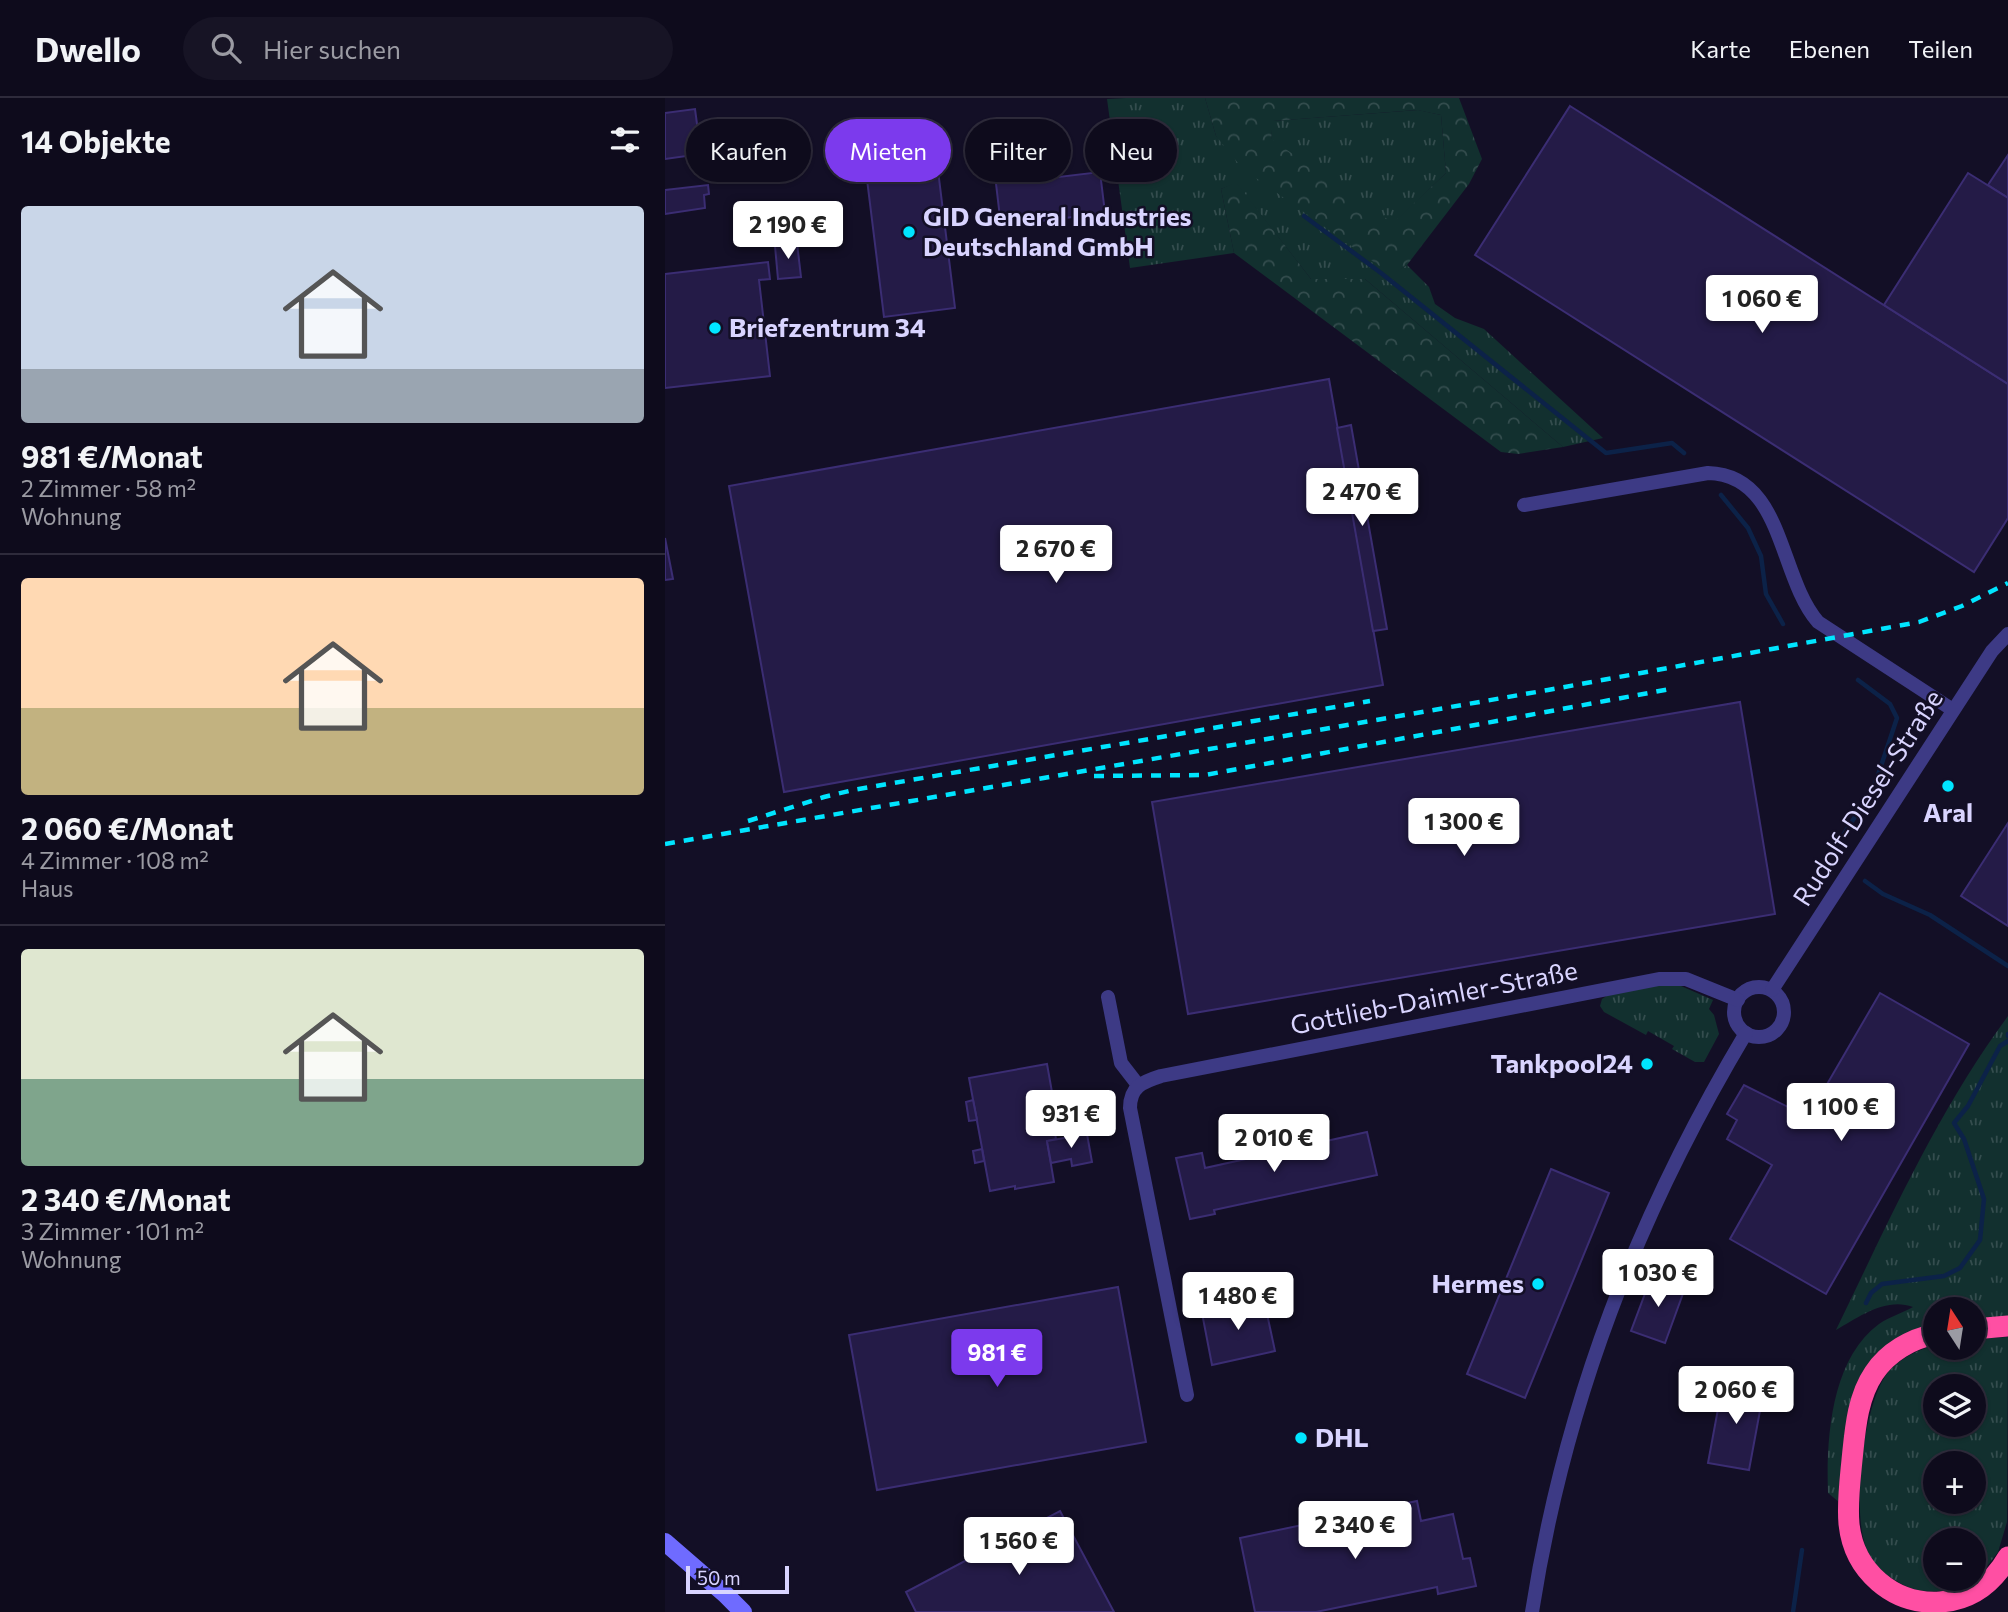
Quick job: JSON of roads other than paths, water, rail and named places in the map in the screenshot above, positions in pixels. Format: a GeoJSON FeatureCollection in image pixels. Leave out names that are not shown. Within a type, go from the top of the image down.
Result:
{"type":"FeatureCollection","features":[{"type":"Feature","properties":{"kind":"highway"},"geometry":{"type":"LineString","coordinates":[[1986,1328],[2008,1326]]}},
{"type":"Feature","properties":{"kind":"highway"},"geometry":{"type":"LineString","coordinates":[[1923,1338],[1898,1349],[1884,1361],[1873,1374],[1864,1392],[1856,1428],[1848,1506],[1849,1527],[1856,1551],[1872,1577],[1893,1593],[1913,1601],[1932,1603],[1948,1602],[1980,1590],[1991,1581],[2008,1557]]}},
{"type":"Feature","properties":{"kind":"main road"},"geometry":{"type":"LineString","coordinates":[[665,1542],[743,1612]]}},
{"type":"Feature","properties":{"kind":"street"},"geometry":{"type":"LineString","coordinates":[[1524,505],[1708,472],[1736,478],[1750,488],[1767,510],[1804,602],[1818,622],[1938,703],[1953,710]]}},
{"type":"Feature","properties":{"kind":"street","name":"Rudolf-Diesel-Straße"},"geometry":{"type":"LineString","coordinates":[[1772,990],[1992,651],[2008,634]]}},
{"type":"Feature","properties":{"kind":"street","name":"Gottlieb-Daimler-Straße"},"geometry":{"type":"LineString","coordinates":[[1138,1085],[1161,1076],[1659,979],[1686,979],[1738,1000]]}},
{"type":"Feature","properties":{"kind":"street"},"geometry":{"type":"LineString","coordinates":[[1753,988],[1772,990],[1784,1009],[1781,1025],[1769,1035],[1754,1036],[1747,1033],[1739,1027],[1735,1018],[1738,1000],[1753,988]]}},
{"type":"Feature","properties":{"kind":"street"},"geometry":{"type":"LineString","coordinates":[[1108,996],[1121,1063],[1138,1085],[1130,1099],[1130,1108],[1188,1395]]}},
{"type":"Feature","properties":{"kind":"street"},"geometry":{"type":"LineString","coordinates":[[1532,1612],[1562,1464],[1607,1317],[1655,1202],[1703,1108],[1747,1033]]}},
{"type":"Feature","properties":{"kind":"waterway"},"geometry":{"type":"LineString","coordinates":[[1304,216],[1381,273],[1606,453],[1672,443],[1684,453]]}},
{"type":"Feature","properties":{"kind":"waterway"},"geometry":{"type":"LineString","coordinates":[[1721,495],[1748,528],[1761,556],[1766,594],[1783,624]]}},
{"type":"Feature","properties":{"kind":"waterway"},"geometry":{"type":"LineString","coordinates":[[1844,834],[1874,787],[1897,718],[1890,704],[1858,680]]}},
{"type":"Feature","properties":{"kind":"waterway"},"geometry":{"type":"LineString","coordinates":[[1865,881],[1883,894],[1930,915],[2008,966]]}},
{"type":"Feature","properties":{"kind":"waterway"},"geometry":{"type":"LineString","coordinates":[[1866,1303],[1871,1293],[1882,1284],[1944,1276],[1960,1268],[1980,1240],[1984,1199],[1964,1139],[1954,1123],[1968,1106],[2000,1046],[2008,1041]]}},
{"type":"Feature","properties":{"kind":"waterway"},"geometry":{"type":"LineString","coordinates":[[1793,1612],[1802,1550]]}},
{"type":"Feature","properties":{"kind":"railway"},"geometry":{"type":"LineString","coordinates":[[665,844],[1548,690],[1919,622],[1962,606],[2008,583]]}},
{"type":"Feature","properties":{"kind":"railway"},"geometry":{"type":"LineString","coordinates":[[1094,776],[1205,775],[1670,689]]}},
{"type":"Feature","properties":{"kind":"railway"},"geometry":{"type":"LineString","coordinates":[[748,821],[853,790],[1370,701]]}},
{"type":"Feature","properties":{"kind":"place","name":"GID General Industries Deutschland GmbH"},"geometry":{"type":"Point","coordinates":[909,232]}},
{"type":"Feature","properties":{"kind":"place","name":"Briefzentrum 34"},"geometry":{"type":"Point","coordinates":[715,328]}},
{"type":"Feature","properties":{"kind":"place","name":"Aral"},"geometry":{"type":"Point","coordinates":[1948,786]}},
{"type":"Feature","properties":{"kind":"place","name":"Tankpool24"},"geometry":{"type":"Point","coordinates":[1647,1064]}},
{"type":"Feature","properties":{"kind":"place","name":"Hermes"},"geometry":{"type":"Point","coordinates":[1538,1284]}},
{"type":"Feature","properties":{"kind":"place","name":"DHL"},"geometry":{"type":"Point","coordinates":[1301,1438]}}]}
